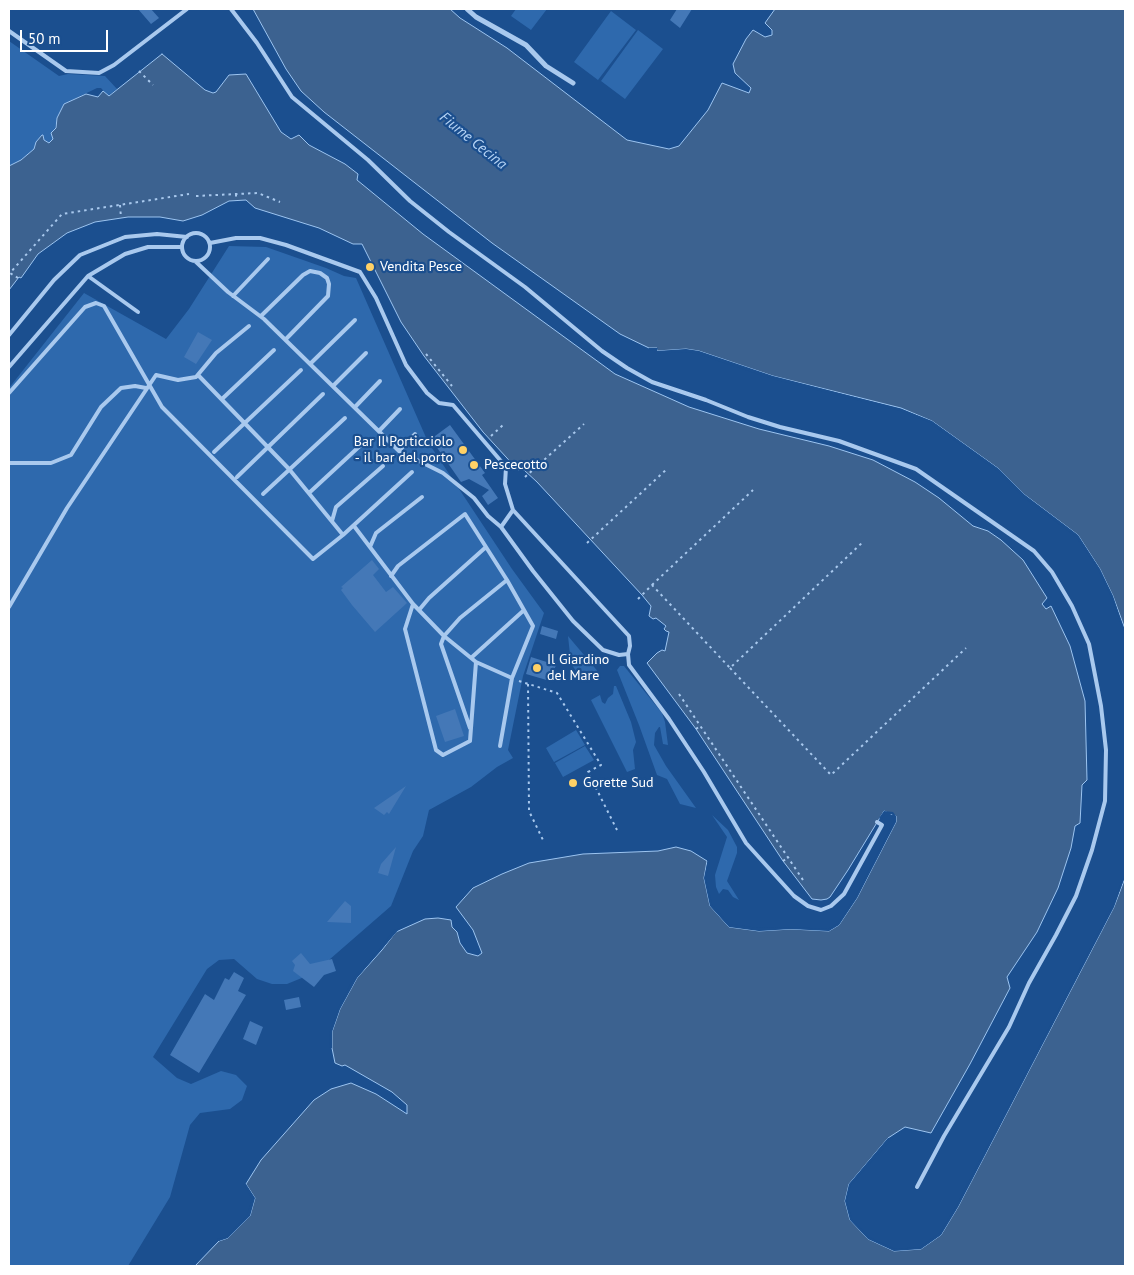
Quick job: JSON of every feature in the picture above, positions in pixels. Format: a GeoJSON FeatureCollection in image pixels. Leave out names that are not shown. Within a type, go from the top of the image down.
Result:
{"type":"FeatureCollection","features":[{"type":"Feature","properties":{"kind":"street"},"geometry":{"type":"LineString","coordinates":[[467,9],[476,17],[526,44],[546,66],[572,83]]}},
{"type":"Feature","properties":{"kind":"lane"},"geometry":{"type":"LineString","coordinates":[[9,32],[66,71],[99,73],[114,65],[187,9]]}},
{"type":"Feature","properties":{"kind":"lane"},"geometry":{"type":"LineString","coordinates":[[232,9],[257,43],[292,97],[368,160],[410,201],[449,232],[526,287],[602,351],[652,382],[780,427],[839,441],[916,469],[1034,550],[1052,572],[1072,606],[1089,644],[1101,706],[1106,750],[1105,801],[1092,850],[1068,912],[1029,983],[1009,1027],[944,1136],[917,1187]]}},
{"type":"Feature","properties":{"kind":"lane"},"geometry":{"type":"LineString","coordinates":[[9,335],[54,280],[80,255],[124,237],[157,234],[186,237],[200,233],[210,243],[209,252],[204,259],[195,261]]}},
{"type":"Feature","properties":{"kind":"lane"},"geometry":{"type":"LineString","coordinates":[[182,247],[186,237]]}},
{"type":"Feature","properties":{"kind":"lane"},"geometry":{"type":"LineString","coordinates":[[210,243],[236,238],[260,238],[286,245],[360,272],[376,298],[406,365],[427,393],[439,403],[453,405],[506,467],[505,484],[513,510],[629,636],[629,665],[669,719],[704,772],[746,843],[794,896],[808,906],[821,910],[831,906],[844,894],[882,826],[877,822]]}},
{"type":"Feature","properties":{"kind":"lane"},"geometry":{"type":"LineString","coordinates":[[182,247],[188,258],[195,261],[233,296],[261,316],[286,339],[398,450],[443,473],[474,498],[488,516],[501,527],[573,621],[603,650],[619,655],[628,654]]}},
{"type":"Feature","properties":{"kind":"lane"},"geometry":{"type":"LineString","coordinates":[[9,367],[88,276],[125,254],[148,248],[182,247]]}},
{"type":"Feature","properties":{"kind":"lane"},"geometry":{"type":"LineString","coordinates":[[233,296],[268,259]]}},
{"type":"Feature","properties":{"kind":"lane"},"geometry":{"type":"LineString","coordinates":[[261,316],[303,275],[310,271],[320,273],[327,278],[329,284],[328,296],[286,339]]}},
{"type":"Feature","properties":{"kind":"lane"},"geometry":{"type":"LineString","coordinates":[[88,276],[138,312]]}},
{"type":"Feature","properties":{"kind":"lane"},"geometry":{"type":"LineString","coordinates":[[9,393],[85,306],[96,303],[104,306],[147,386],[162,407],[313,558],[354,526],[412,472]]}},
{"type":"Feature","properties":{"kind":"lane"},"geometry":{"type":"LineString","coordinates":[[310,364],[355,320]]}},
{"type":"Feature","properties":{"kind":"lane"},"geometry":{"type":"LineString","coordinates":[[9,607],[67,508],[156,375],[178,380],[196,377],[216,353],[249,326]]}},
{"type":"Feature","properties":{"kind":"lane"},"geometry":{"type":"LineString","coordinates":[[222,399],[274,350]]}},
{"type":"Feature","properties":{"kind":"lane"},"geometry":{"type":"LineString","coordinates":[[333,386],[366,353]]}},
{"type":"Feature","properties":{"kind":"lane"},"geometry":{"type":"LineString","coordinates":[[214,452],[301,370]]}},
{"type":"Feature","properties":{"kind":"lane"},"geometry":{"type":"LineString","coordinates":[[198,375],[290,469],[343,535]]}},
{"type":"Feature","properties":{"kind":"lane"},"geometry":{"type":"LineString","coordinates":[[354,407],[380,381]]}},
{"type":"Feature","properties":{"kind":"lane"},"geometry":{"type":"LineString","coordinates":[[9,463],[51,463],[71,455],[101,407],[120,388],[147,386]]}},
{"type":"Feature","properties":{"kind":"lane"},"geometry":{"type":"LineString","coordinates":[[237,477],[323,394]]}},
{"type":"Feature","properties":{"kind":"lane"},"geometry":{"type":"LineString","coordinates":[[378,431],[400,408]]}},
{"type":"Feature","properties":{"kind":"lane"},"geometry":{"type":"LineString","coordinates":[[263,494],[345,418]]}},
{"type":"Feature","properties":{"kind":"lane"},"geometry":{"type":"LineString","coordinates":[[398,450],[415,434]]}},
{"type":"Feature","properties":{"kind":"lane"},"geometry":{"type":"LineString","coordinates":[[310,493],[362,444]]}},
{"type":"Feature","properties":{"kind":"lane"},"geometry":{"type":"LineString","coordinates":[[332,521],[336,507],[383,466]]}},
{"type":"Feature","properties":{"kind":"lane"},"geometry":{"type":"LineString","coordinates":[[370,547],[376,533],[422,497]]}},
{"type":"Feature","properties":{"kind":"lane"},"geometry":{"type":"LineString","coordinates":[[501,527],[513,510]]}},
{"type":"Feature","properties":{"kind":"lane"},"geometry":{"type":"LineString","coordinates":[[391,576],[398,566],[465,514],[507,580],[533,626],[512,678],[500,746]]}},
{"type":"Feature","properties":{"kind":"lane"},"geometry":{"type":"LineString","coordinates":[[354,526],[413,604],[444,636],[476,662],[512,678]]}},
{"type":"Feature","properties":{"kind":"lane"},"geometry":{"type":"LineString","coordinates":[[419,610],[428,598],[486,547]]}},
{"type":"Feature","properties":{"kind":"lane"},"geometry":{"type":"LineString","coordinates":[[470,730],[441,644],[444,636],[460,618],[507,580]]}},
{"type":"Feature","properties":{"kind":"lane"},"geometry":{"type":"LineString","coordinates":[[413,604],[405,629],[436,750],[444,756],[470,741],[476,662]]}},
{"type":"Feature","properties":{"kind":"lane"},"geometry":{"type":"LineString","coordinates":[[471,658],[523,611]]}},
{"type":"Feature","properties":{"kind":"path"},"geometry":{"type":"LineString","coordinates":[[139,71],[154,85]]}},
{"type":"Feature","properties":{"kind":"path"},"geometry":{"type":"LineString","coordinates":[[196,196],[258,193],[280,202]]}},
{"type":"Feature","properties":{"kind":"path"},"geometry":{"type":"LineString","coordinates":[[18,278],[10,273],[60,215],[189,194]]}},
{"type":"Feature","properties":{"kind":"path"},"geometry":{"type":"LineString","coordinates":[[236,194],[236,200]]}},
{"type":"Feature","properties":{"kind":"path"},"geometry":{"type":"LineString","coordinates":[[120,205],[122,218]]}},
{"type":"Feature","properties":{"kind":"path"},"geometry":{"type":"LineString","coordinates":[[426,354],[450,386]]}},
{"type":"Feature","properties":{"kind":"path"},"geometry":{"type":"LineString","coordinates":[[525,478],[584,424]]}},
{"type":"Feature","properties":{"kind":"path"},"geometry":{"type":"LineString","coordinates":[[491,436],[503,425]]}},
{"type":"Feature","properties":{"kind":"path"},"geometry":{"type":"LineString","coordinates":[[587,543],[668,468]]}},
{"type":"Feature","properties":{"kind":"path"},"geometry":{"type":"LineString","coordinates":[[638,599],[753,490]]}},
{"type":"Feature","properties":{"kind":"path"},"geometry":{"type":"LineString","coordinates":[[730,668],[864,541]]}},
{"type":"Feature","properties":{"kind":"path"},"geometry":{"type":"LineString","coordinates":[[652,585],[831,775],[966,648]]}},
{"type":"Feature","properties":{"kind":"path"},"geometry":{"type":"LineString","coordinates":[[512,678],[557,693],[601,765],[588,772],[616,830]]}},
{"type":"Feature","properties":{"kind":"path"},"geometry":{"type":"LineString","coordinates":[[528,684],[529,811],[543,840]]}},
{"type":"Feature","properties":{"kind":"path"},"geometry":{"type":"LineString","coordinates":[[679,694],[806,883]]}},
{"type":"Feature","properties":{"kind":"path"},"geometry":{"type":"LineString","coordinates":[[696,729],[700,726]]}},
{"type":"Feature","properties":{"kind":"path"},"geometry":{"type":"LineString","coordinates":[[783,861],[789,857]]}},
{"type":"Feature","properties":{"kind":"shaded area"},"geometry":{"type":"Polygon","coordinates":[[[516,9],[547,9],[531,30],[511,16],[516,9]]]}},
{"type":"Feature","properties":{"kind":"shaded area"},"geometry":{"type":"Polygon","coordinates":[[[611,11],[636,30],[598,80],[574,62],[611,11]]]}},
{"type":"Feature","properties":{"kind":"shaded area"},"geometry":{"type":"Polygon","coordinates":[[[638,30],[663,49],[625,99],[601,81],[638,30]]]}},
{"type":"Feature","properties":{"kind":"shaded area"},"geometry":{"type":"Polygon","coordinates":[[[9,41],[59,76],[68,74],[105,76],[117,89],[108,96],[101,88],[97,88],[64,104],[57,118],[53,139],[49,143],[44,140],[36,142],[34,149],[21,160],[9,166],[9,41]]]}},
{"type":"Feature","properties":{"kind":"shaded area"},"geometry":{"type":"Polygon","coordinates":[[[229,246],[266,247],[344,276],[356,278],[428,442],[512,569],[544,613],[523,676],[508,750],[513,758],[497,767],[471,787],[429,810],[423,836],[413,851],[391,906],[314,973],[287,984],[272,984],[257,979],[234,959],[219,960],[207,969],[153,1057],[177,1078],[191,1084],[221,1071],[236,1075],[247,1086],[242,1100],[230,1109],[200,1113],[190,1125],[170,1197],[128,1266],[9,1266],[9,388],[84,293],[166,339],[189,309],[229,246]]]}},
{"type":"Feature","properties":{"kind":"shaded area"},"geometry":{"type":"Polygon","coordinates":[[[568,636],[600,674],[583,680],[571,664],[568,636]]]}},
{"type":"Feature","properties":{"kind":"shaded area"},"geometry":{"type":"Polygon","coordinates":[[[620,666],[624,666],[662,713],[668,745],[663,744],[659,727],[655,733],[654,745],[666,766],[696,808],[680,804],[667,779],[657,775],[617,670],[620,666]]]}},
{"type":"Feature","properties":{"kind":"shaded area"},"geometry":{"type":"Polygon","coordinates":[[[614,686],[616,686],[631,722],[636,742],[633,750],[635,769],[627,772],[591,700],[600,695],[602,702],[605,704],[613,694],[614,686]]]}},
{"type":"Feature","properties":{"kind":"shaded area"},"geometry":{"type":"Polygon","coordinates":[[[576,730],[585,745],[554,762],[546,748],[576,730]]]}},
{"type":"Feature","properties":{"kind":"shaded area"},"geometry":{"type":"Polygon","coordinates":[[[585,746],[594,760],[563,777],[555,763],[585,746]]]}},
{"type":"Feature","properties":{"kind":"shaded area"},"geometry":{"type":"Polygon","coordinates":[[[712,815],[728,830],[737,847],[737,853],[727,881],[739,900],[733,897],[728,890],[723,889],[719,894],[716,887],[715,875],[727,837],[712,815]]]}},
{"type":"Feature","properties":{"kind":"water","name":"Fiume Cecina"},"geometry":{"type":"Polygon","coordinates":[[[253,9],[450,9],[460,18],[507,48],[627,140],[669,149],[679,146],[708,110],[722,83],[749,93],[751,88],[735,73],[733,64],[753,30],[765,37],[772,35],[772,30],[765,23],[775,9],[1125,9],[1125,629],[1113,596],[1100,569],[1078,535],[1025,495],[999,469],[932,421],[901,408],[773,376],[699,351],[686,349],[657,351],[657,348],[649,348],[620,334],[492,243],[324,112],[301,91],[286,69],[253,9]]]}},
{"type":"Feature","properties":{"kind":"water"},"geometry":{"type":"Polygon","coordinates":[[[162,54],[205,90],[213,93],[216,92],[229,75],[246,74],[281,132],[291,139],[299,135],[309,145],[345,164],[358,174],[357,180],[423,234],[615,374],[689,407],[759,429],[829,446],[873,460],[915,482],[939,498],[973,526],[988,531],[1001,540],[1023,560],[1047,598],[1042,604],[1046,609],[1051,606],[1070,646],[1085,701],[1087,780],[1082,785],[1080,823],[1075,826],[1071,848],[1058,888],[1037,932],[1007,977],[1010,988],[931,1133],[905,1127],[888,1138],[849,1184],[845,1201],[850,1220],[868,1239],[894,1251],[921,1249],[941,1235],[958,1207],[1114,907],[1125,878],[1125,1266],[195,1266],[219,1241],[228,1238],[250,1216],[255,1198],[246,1184],[261,1160],[314,1100],[331,1089],[351,1083],[376,1094],[407,1114],[407,1105],[392,1092],[345,1065],[342,1066],[335,1063],[332,1048],[332,1032],[340,1009],[357,978],[396,932],[425,919],[451,920],[452,927],[457,932],[460,943],[467,953],[478,956],[482,953],[473,930],[456,907],[473,888],[529,863],[583,854],[658,851],[676,847],[691,851],[707,861],[704,878],[710,906],[729,927],[759,931],[791,929],[829,931],[839,925],[857,898],[896,822],[896,816],[884,811],[830,897],[821,900],[812,899],[783,861],[696,729],[647,663],[657,653],[662,650],[665,651],[669,632],[664,629],[666,626],[656,618],[653,619],[649,616],[651,606],[642,595],[537,482],[524,470],[518,470],[483,432],[424,356],[401,322],[362,244],[353,244],[319,228],[255,208],[246,200],[229,201],[202,215],[183,221],[160,217],[128,217],[95,222],[67,233],[38,254],[21,278],[19,277],[9,290],[9,166],[21,160],[34,149],[36,142],[42,135],[44,140],[49,143],[53,139],[51,133],[56,128],[57,118],[64,104],[86,94],[98,97],[103,91],[109,96],[162,54]]]}},
{"type":"Feature","properties":{"kind":"pier"},"geometry":{"type":"Polygon","coordinates":[[[649,348],[658,348],[657,351],[686,349],[699,351],[773,376],[901,409],[932,421],[999,469],[1025,495],[1078,535],[1100,569],[1113,596],[1125,632],[1098,570],[1076,537],[1023,497],[997,471],[930,423],[900,411],[772,379],[698,354],[686,352],[656,354],[654,351],[648,350],[649,348]]]}},
{"type":"Feature","properties":{"kind":"pier"},"geometry":{"type":"Polygon","coordinates":[[[884,811],[893,812],[896,816],[896,822],[857,898],[839,925],[829,931],[791,929],[759,931],[729,927],[710,906],[704,878],[708,859],[710,862],[706,878],[712,904],[730,924],[759,928],[828,929],[838,923],[855,897],[894,821],[892,814],[885,814],[881,820],[879,818],[884,811]]]}},
{"type":"Feature","properties":{"kind":"pier"},"geometry":{"type":"Polygon","coordinates":[[[1125,876],[1114,907],[958,1207],[941,1235],[921,1249],[894,1251],[868,1239],[850,1220],[845,1201],[849,1184],[888,1138],[893,1138],[851,1185],[847,1201],[852,1219],[869,1237],[895,1249],[920,1247],[939,1233],[956,1206],[1112,906],[1125,876]]]}},
{"type":"Feature","properties":{"kind":"pier"},"geometry":{"type":"Polygon","coordinates":[[[400,928],[357,978],[340,1009],[332,1032],[332,1048],[329,1048],[330,1031],[338,1008],[354,977],[394,930],[400,928]]]}},
{"type":"Feature","properties":{"kind":"pier"},"geometry":{"type":"Polygon","coordinates":[[[243,1183],[246,1184],[255,1198],[250,1216],[228,1238],[219,1241],[217,1239],[227,1236],[247,1215],[252,1199],[243,1183]]]}},
{"type":"Feature","properties":{"kind":"building"},"geometry":{"type":"Polygon","coordinates":[[[138,9],[151,9],[159,18],[151,24],[138,9]]]}},
{"type":"Feature","properties":{"kind":"building"},"geometry":{"type":"Polygon","coordinates":[[[677,9],[692,9],[680,28],[670,20],[677,9]]]}},
{"type":"Feature","properties":{"kind":"building"},"geometry":{"type":"Polygon","coordinates":[[[198,332],[212,340],[196,364],[184,357],[198,332]]]}},
{"type":"Feature","properties":{"kind":"building"},"geometry":{"type":"Polygon","coordinates":[[[450,425],[485,473],[482,475],[498,498],[488,505],[482,496],[489,490],[469,479],[461,482],[431,439],[450,425]]]}},
{"type":"Feature","properties":{"kind":"building"},"geometry":{"type":"Polygon","coordinates":[[[372,560],[379,569],[373,575],[386,592],[393,587],[407,603],[375,632],[341,590],[343,588],[341,587],[372,560]]]}},
{"type":"Feature","properties":{"kind":"building"},"geometry":{"type":"Polygon","coordinates":[[[542,626],[558,631],[556,639],[540,634],[542,626]]]}},
{"type":"Feature","properties":{"kind":"building"},"geometry":{"type":"Polygon","coordinates":[[[531,657],[556,665],[550,681],[526,674],[531,657]]]}},
{"type":"Feature","properties":{"kind":"building"},"geometry":{"type":"Polygon","coordinates":[[[455,709],[464,736],[445,742],[436,716],[455,709]]]}},
{"type":"Feature","properties":{"kind":"building"},"geometry":{"type":"Polygon","coordinates":[[[406,786],[389,814],[387,812],[384,815],[374,808],[406,786]]]}},
{"type":"Feature","properties":{"kind":"building"},"geometry":{"type":"Polygon","coordinates":[[[396,847],[388,876],[378,873],[381,864],[396,847]]]}},
{"type":"Feature","properties":{"kind":"building"},"geometry":{"type":"Polygon","coordinates":[[[345,901],[351,906],[351,923],[327,922],[345,901]]]}},
{"type":"Feature","properties":{"kind":"building"},"geometry":{"type":"Polygon","coordinates":[[[301,953],[310,964],[332,959],[336,971],[324,975],[314,987],[293,971],[295,965],[292,961],[301,953]]]}},
{"type":"Feature","properties":{"kind":"building"},"geometry":{"type":"Polygon","coordinates":[[[234,972],[244,978],[238,991],[246,995],[199,1073],[170,1055],[205,994],[214,1000],[225,978],[229,980],[234,972]]]}},
{"type":"Feature","properties":{"kind":"building"},"geometry":{"type":"Polygon","coordinates":[[[299,997],[301,1007],[286,1010],[284,1000],[299,997]]]}},
{"type":"Feature","properties":{"kind":"building"},"geometry":{"type":"Polygon","coordinates":[[[250,1021],[263,1027],[256,1045],[243,1039],[250,1021]]]}},
{"type":"Feature","properties":{"kind":"place","name":"Vendita Pesce"},"geometry":{"type":"Point","coordinates":[370,267]}},
{"type":"Feature","properties":{"kind":"place","name":"Bar Il Porticciolo - il bar del porto"},"geometry":{"type":"Point","coordinates":[463,450]}},
{"type":"Feature","properties":{"kind":"place","name":"Pescecotto"},"geometry":{"type":"Point","coordinates":[474,465]}},
{"type":"Feature","properties":{"kind":"place","name":"Il Giardino del Mare"},"geometry":{"type":"Point","coordinates":[537,668]}},
{"type":"Feature","properties":{"kind":"place","name":"Gorette Sud"},"geometry":{"type":"Point","coordinates":[573,783]}}]}
